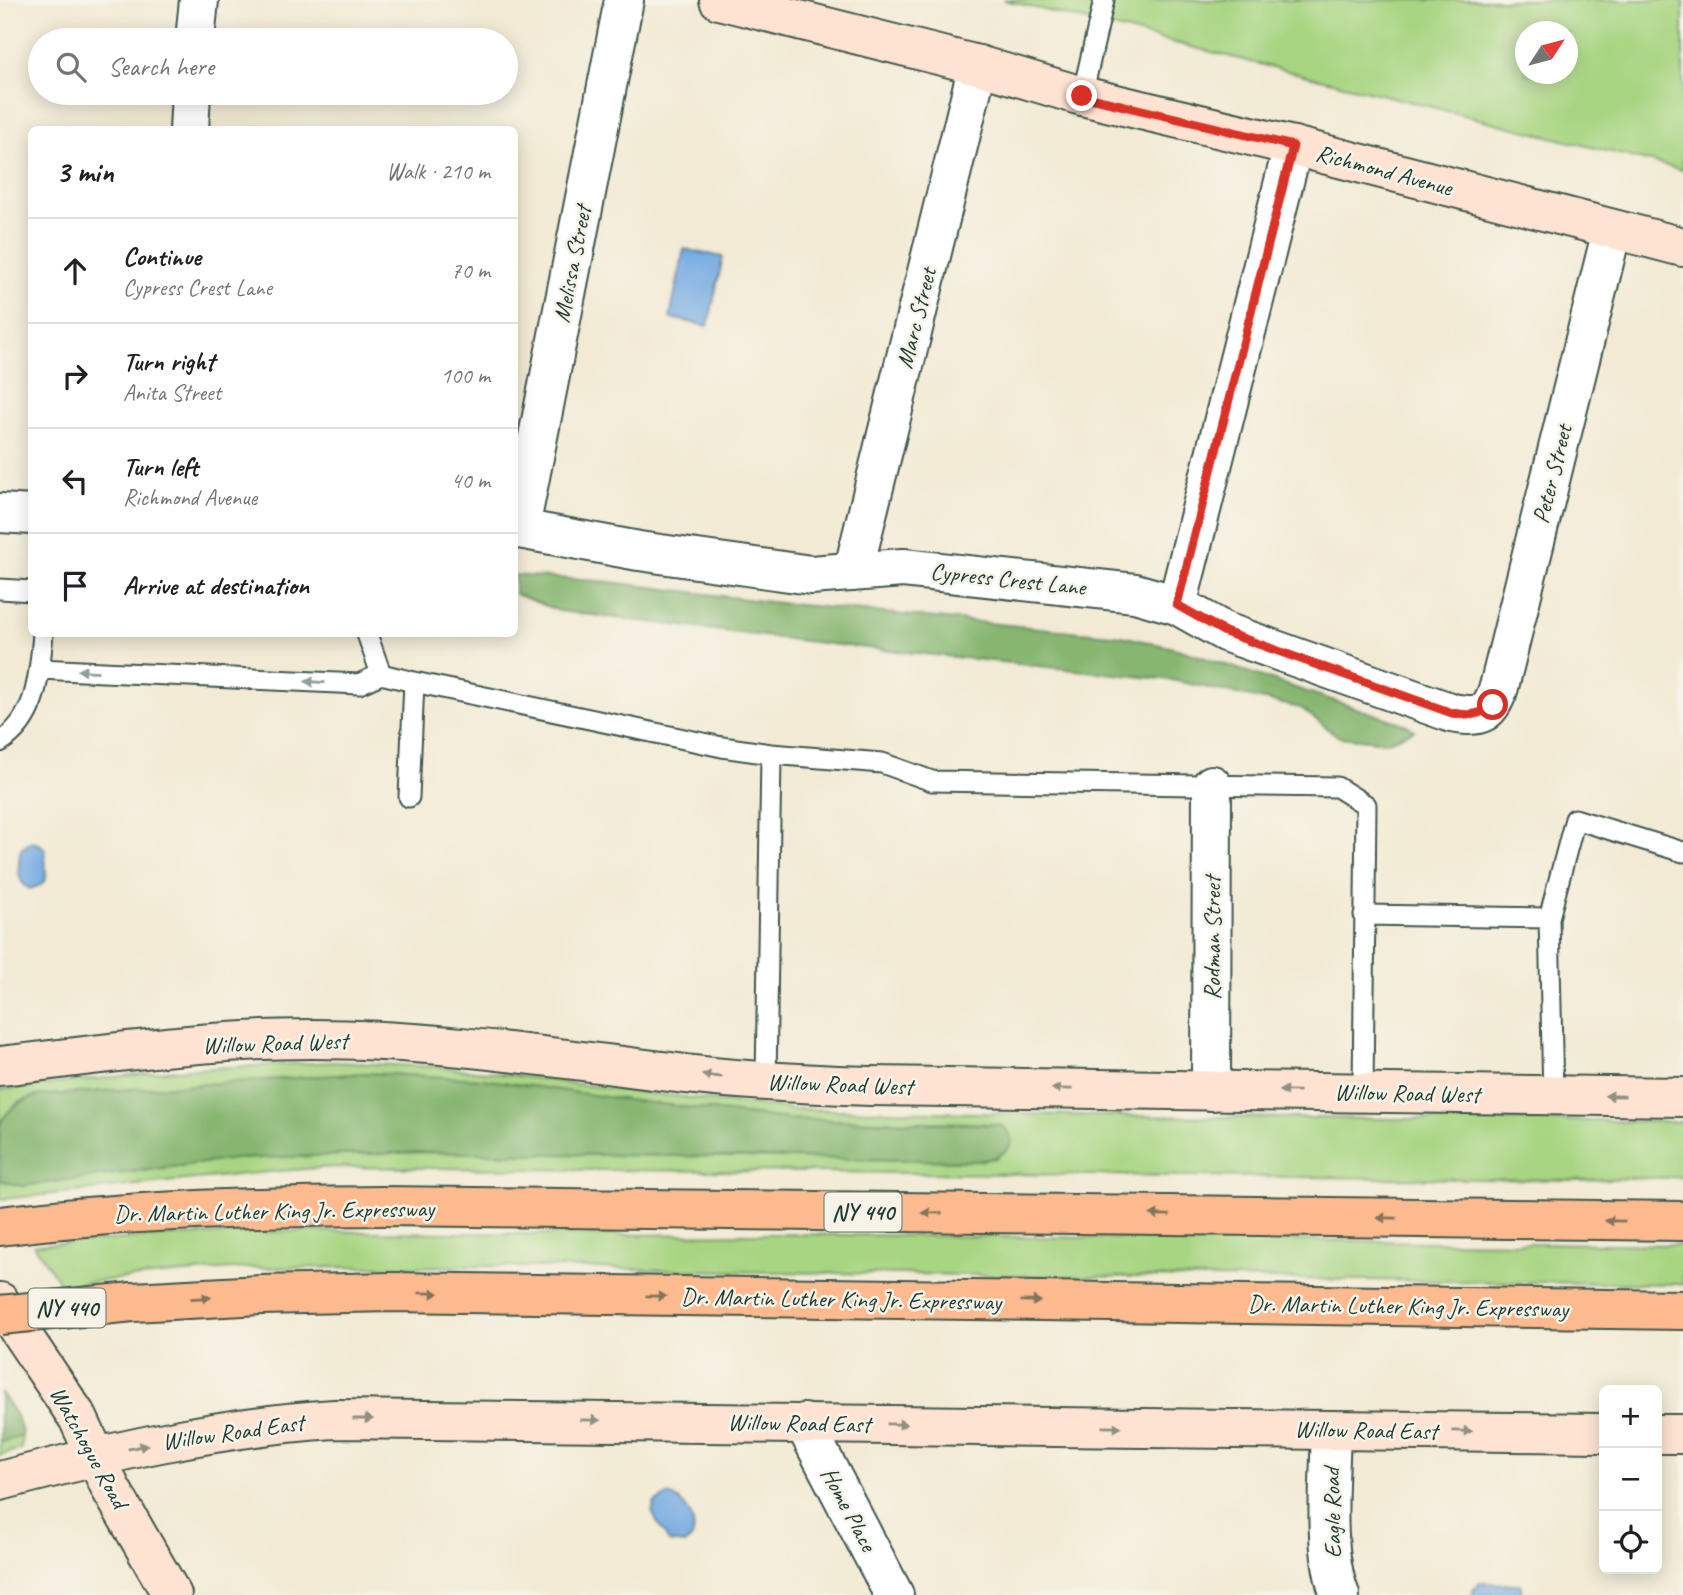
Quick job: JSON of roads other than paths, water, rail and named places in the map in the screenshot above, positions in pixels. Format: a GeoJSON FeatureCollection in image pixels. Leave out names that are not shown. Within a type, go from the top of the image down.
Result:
{"type":"FeatureCollection","features":[{"type":"Feature","properties":{"kind":"highway","name":"Dr. Martin Luther King Jr. Expressway"},"geometry":{"type":"LineString","coordinates":[[0,1226],[44,1220],[250,1208],[380,1206],[1683,1222]]}},
{"type":"Feature","properties":{"kind":"highway","name":"Dr. Martin Luther King Jr. Expressway"},"geometry":{"type":"LineString","coordinates":[[0,1315],[133,1302],[390,1292],[1683,1310]]}},
{"type":"Feature","properties":{"kind":"main road","name":"Richmond Avenue"},"geometry":{"type":"LineString","coordinates":[[719,0],[978,65],[1082,96],[1293,146],[1683,247]]}},
{"type":"Feature","properties":{"kind":"main road","name":"Willow Road West"},"geometry":{"type":"LineString","coordinates":[[0,1066],[164,1048],[310,1039],[403,1042],[496,1050],[766,1082],[870,1086],[1683,1097]]}},
{"type":"Feature","properties":{"kind":"main road","name":"Watchogue Road"},"geometry":{"type":"LineString","coordinates":[[0,1302],[78,1418],[111,1489],[172,1595]]}},
{"type":"Feature","properties":{"kind":"main road","name":"Willow Road East"},"geometry":{"type":"LineString","coordinates":[[0,1481],[96,1456],[229,1430],[335,1419],[1599,1433]]}},
{"type":"Feature","properties":{"kind":"main road"},"geometry":{"type":"LineString","coordinates":[[1662,1434],[1683,1434]]}},
{"type":"Feature","properties":{"kind":"street"},"geometry":{"type":"LineString","coordinates":[[196,28],[199,0]]}},
{"type":"Feature","properties":{"kind":"street","name":"Melissa Street"},"geometry":{"type":"LineString","coordinates":[[518,523],[624,0]]}},
{"type":"Feature","properties":{"kind":"street","name":"Marc Street"},"geometry":{"type":"LineString","coordinates":[[853,572],[978,65]]}},
{"type":"Feature","properties":{"kind":"street"},"geometry":{"type":"LineString","coordinates":[[189,126],[190,105]]}},
{"type":"Feature","properties":{"kind":"street"},"geometry":{"type":"LineString","coordinates":[[1177,605],[1293,146]]}},
{"type":"Feature","properties":{"kind":"street","name":"Peter Street"},"geometry":{"type":"LineString","coordinates":[[1482,713],[1493,705],[1499,687],[1612,230]]}},
{"type":"Feature","properties":{"kind":"street"},"geometry":{"type":"LineString","coordinates":[[0,513],[28,515]]}},
{"type":"Feature","properties":{"kind":"street","name":"Cypress Crest Lane"},"geometry":{"type":"LineString","coordinates":[[518,528],[639,551],[811,575],[903,568],[1135,593],[1177,605],[1200,620],[1237,636],[1452,713],[1467,716],[1482,713]]}},
{"type":"Feature","properties":{"kind":"street","name":"Rodman Street"},"geometry":{"type":"LineString","coordinates":[[1211,1091],[1212,785]]}},
{"type":"Feature","properties":{"kind":"street","name":"Home Place"},"geometry":{"type":"LineString","coordinates":[[804,1423],[894,1595]]}},
{"type":"Feature","properties":{"kind":"street","name":"Eagle Road"},"geometry":{"type":"LineString","coordinates":[[1331,1430],[1330,1544],[1332,1567],[1340,1595]]}},
{"type":"Feature","properties":{"kind":"lane"},"geometry":{"type":"LineString","coordinates":[[1082,96],[1104,0]]}},
{"type":"Feature","properties":{"kind":"lane"},"geometry":{"type":"LineString","coordinates":[[0,589],[28,591]]}},
{"type":"Feature","properties":{"kind":"lane"},"geometry":{"type":"LineString","coordinates":[[0,742],[24,721],[38,682],[43,637]]}},
{"type":"Feature","properties":{"kind":"lane"},"geometry":{"type":"LineString","coordinates":[[368,637],[381,674]]}},
{"type":"Feature","properties":{"kind":"lane"},"geometry":{"type":"LineString","coordinates":[[39,669],[359,684],[381,674],[722,747],[882,763],[932,781],[1337,787],[1366,805],[1363,1092]]}},
{"type":"Feature","properties":{"kind":"lane"},"geometry":{"type":"LineString","coordinates":[[409,797],[414,682]]}},
{"type":"Feature","properties":{"kind":"lane"},"geometry":{"type":"LineString","coordinates":[[766,1082],[771,754]]}},
{"type":"Feature","properties":{"kind":"lane"},"geometry":{"type":"LineString","coordinates":[[1553,1095],[1549,918],[1575,819],[1683,852]]}},
{"type":"Feature","properties":{"kind":"lane"},"geometry":{"type":"LineString","coordinates":[[1364,915],[1549,918]]}},
{"type":"Feature","properties":{"kind":"water"},"geometry":{"type":"Polygon","coordinates":[[[684,249],[723,257],[708,326],[670,318],[684,249]]]}},
{"type":"Feature","properties":{"kind":"water"},"geometry":{"type":"Polygon","coordinates":[[[31,842],[45,849],[46,878],[41,885],[30,889],[20,877],[19,866],[21,849],[31,842]]]}},
{"type":"Feature","properties":{"kind":"water"},"geometry":{"type":"Polygon","coordinates":[[[668,1495],[680,1501],[692,1518],[692,1538],[684,1544],[669,1542],[652,1512],[655,1502],[668,1495]]]}},
{"type":"Feature","properties":{"kind":"water"},"geometry":{"type":"Polygon","coordinates":[[[1478,1583],[1521,1584],[1521,1595],[1473,1595],[1473,1588],[1478,1587],[1478,1583]]]}}]}
